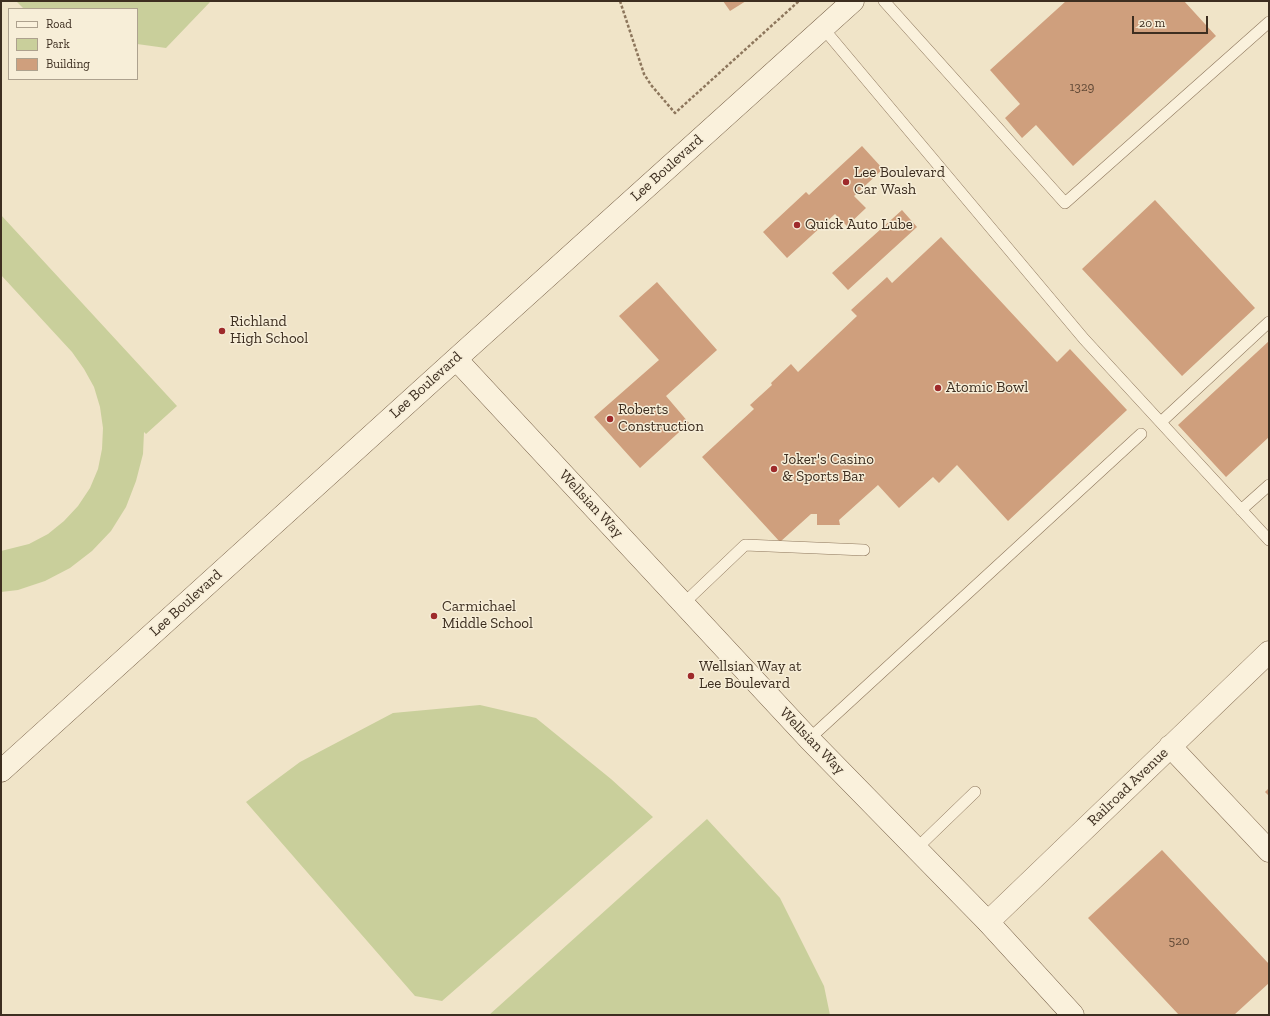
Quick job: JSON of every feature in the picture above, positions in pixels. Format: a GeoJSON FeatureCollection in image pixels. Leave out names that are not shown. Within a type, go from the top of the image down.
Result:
{"type":"FeatureCollection","features":[{"type":"Feature","properties":{"kind":"street","name":"Lee Boulevard"},"geometry":{"type":"LineString","coordinates":[[1,771],[853,1]]}},
{"type":"Feature","properties":{"kind":"street","name":"Wellsian Way"},"geometry":{"type":"LineString","coordinates":[[456,359],[809,739],[988,922],[1073,1015]]}},
{"type":"Feature","properties":{"kind":"street","name":"Railroad Avenue"},"geometry":{"type":"LineString","coordinates":[[988,922],[1269,652]]}},
{"type":"Feature","properties":{"kind":"street"},"geometry":{"type":"LineString","coordinates":[[1170,746],[1269,851]]}},
{"type":"Feature","properties":{"kind":"lane"},"geometry":{"type":"LineString","coordinates":[[884,1],[1065,203],[1269,22]]}},
{"type":"Feature","properties":{"kind":"lane"},"geometry":{"type":"LineString","coordinates":[[823,28],[1084,339],[1269,540]]}},
{"type":"Feature","properties":{"kind":"lane"},"geometry":{"type":"LineString","coordinates":[[1161,422],[1269,322]]}},
{"type":"Feature","properties":{"kind":"lane"},"geometry":{"type":"LineString","coordinates":[[809,739],[1141,434]]}},
{"type":"Feature","properties":{"kind":"lane"},"geometry":{"type":"LineString","coordinates":[[1241,510],[1269,485]]}},
{"type":"Feature","properties":{"kind":"lane"},"geometry":{"type":"LineString","coordinates":[[683,604],[745,546],[864,550]]}},
{"type":"Feature","properties":{"kind":"lane"},"geometry":{"type":"LineString","coordinates":[[916,849],[975,792]]}},
{"type":"Feature","properties":{"kind":"path"},"geometry":{"type":"LineString","coordinates":[[620,1],[644,74],[651,85],[676,112],[798,1]]}},
{"type":"Feature","properties":{"kind":"green space"},"geometry":{"type":"Polygon","coordinates":[[[16,1],[211,1],[166,48],[138,44],[138,8],[23,8],[16,1]]]}},
{"type":"Feature","properties":{"kind":"green space"},"geometry":{"type":"Polygon","coordinates":[[[1,215],[177,406],[146,434],[144,432],[143,454],[136,481],[126,507],[111,531],[92,551],[70,568],[45,581],[18,590],[1,592],[1,551],[29,544],[48,534],[64,521],[78,506],[90,488],[98,469],[102,449],[103,428],[100,407],[94,387],[84,369],[72,352],[1,275],[1,215]]]}},
{"type":"Feature","properties":{"kind":"green space"},"geometry":{"type":"Polygon","coordinates":[[[480,705],[536,718],[611,779],[653,817],[442,1001],[415,996],[246,802],[300,762],[393,713],[480,705]]]}},
{"type":"Feature","properties":{"kind":"green space"},"geometry":{"type":"Polygon","coordinates":[[[707,819],[780,898],[824,986],[830,1015],[489,1015],[707,819]]]}},
{"type":"Feature","properties":{"kind":"building"},"geometry":{"type":"Polygon","coordinates":[[[723,1],[746,1],[730,11],[723,1]]]}},
{"type":"Feature","properties":{"kind":"building"},"geometry":{"type":"Polygon","coordinates":[[[1066,1],[1184,1],[1216,36],[1073,166],[1036,125],[1022,138],[1005,118],[1020,104],[990,70],[1066,1]]]}},
{"type":"Feature","properties":{"kind":"building"},"geometry":{"type":"Polygon","coordinates":[[[862,146],[883,169],[854,196],[866,208],[847,226],[835,214],[787,258],[763,232],[806,192],[809,195],[862,146]]]}},
{"type":"Feature","properties":{"kind":"building"},"geometry":{"type":"Polygon","coordinates":[[[1155,200],[1255,308],[1182,376],[1082,269],[1155,200]]]}},
{"type":"Feature","properties":{"kind":"building"},"geometry":{"type":"Polygon","coordinates":[[[902,210],[917,227],[848,290],[832,273],[902,210]]]}},
{"type":"Feature","properties":{"kind":"building","name":"Atomic Bowl"},"geometry":{"type":"Polygon","coordinates":[[[941,237],[1057,362],[1070,349],[1127,410],[1008,521],[957,465],[939,483],[933,477],[899,508],[878,485],[839,520],[840,525],[817,525],[817,514],[811,514],[780,542],[702,457],[754,409],[750,405],[772,385],[771,383],[791,364],[798,372],[857,316],[851,310],[887,277],[892,283],[941,237]]]}},
{"type":"Feature","properties":{"kind":"building"},"geometry":{"type":"Polygon","coordinates":[[[657,282],[717,350],[666,396],[689,423],[640,468],[594,417],[659,360],[619,316],[657,282]]]}},
{"type":"Feature","properties":{"kind":"building"},"geometry":{"type":"Polygon","coordinates":[[[1269,341],[1269,437],[1226,477],[1178,425],[1269,341]]]}},
{"type":"Feature","properties":{"kind":"building"},"geometry":{"type":"Polygon","coordinates":[[[1269,788],[1269,796],[1265,792],[1269,788]]]}},
{"type":"Feature","properties":{"kind":"building"},"geometry":{"type":"Polygon","coordinates":[[[1162,850],[1269,964],[1269,983],[1234,1015],[1179,1015],[1088,918],[1162,850]]]}},
{"type":"Feature","properties":{"kind":"place","name":"Lee Boulevard Car Wash"},"geometry":{"type":"Point","coordinates":[846,182]}},
{"type":"Feature","properties":{"kind":"place","name":"Quick Auto Lube"},"geometry":{"type":"Point","coordinates":[797,225]}},
{"type":"Feature","properties":{"kind":"place","name":"Richland High School"},"geometry":{"type":"Point","coordinates":[222,331]}},
{"type":"Feature","properties":{"kind":"place","name":"Atomic Bowl"},"geometry":{"type":"Point","coordinates":[938,388]}},
{"type":"Feature","properties":{"kind":"place","name":"Roberts Construction"},"geometry":{"type":"Point","coordinates":[610,419]}},
{"type":"Feature","properties":{"kind":"place","name":"Joker's Casino & Sports Bar"},"geometry":{"type":"Point","coordinates":[774,469]}},
{"type":"Feature","properties":{"kind":"place","name":"Carmichael Middle School"},"geometry":{"type":"Point","coordinates":[434,616]}},
{"type":"Feature","properties":{"kind":"place","name":"Wellsian Way at Lee Boulevard"},"geometry":{"type":"Point","coordinates":[691,676]}}]}
